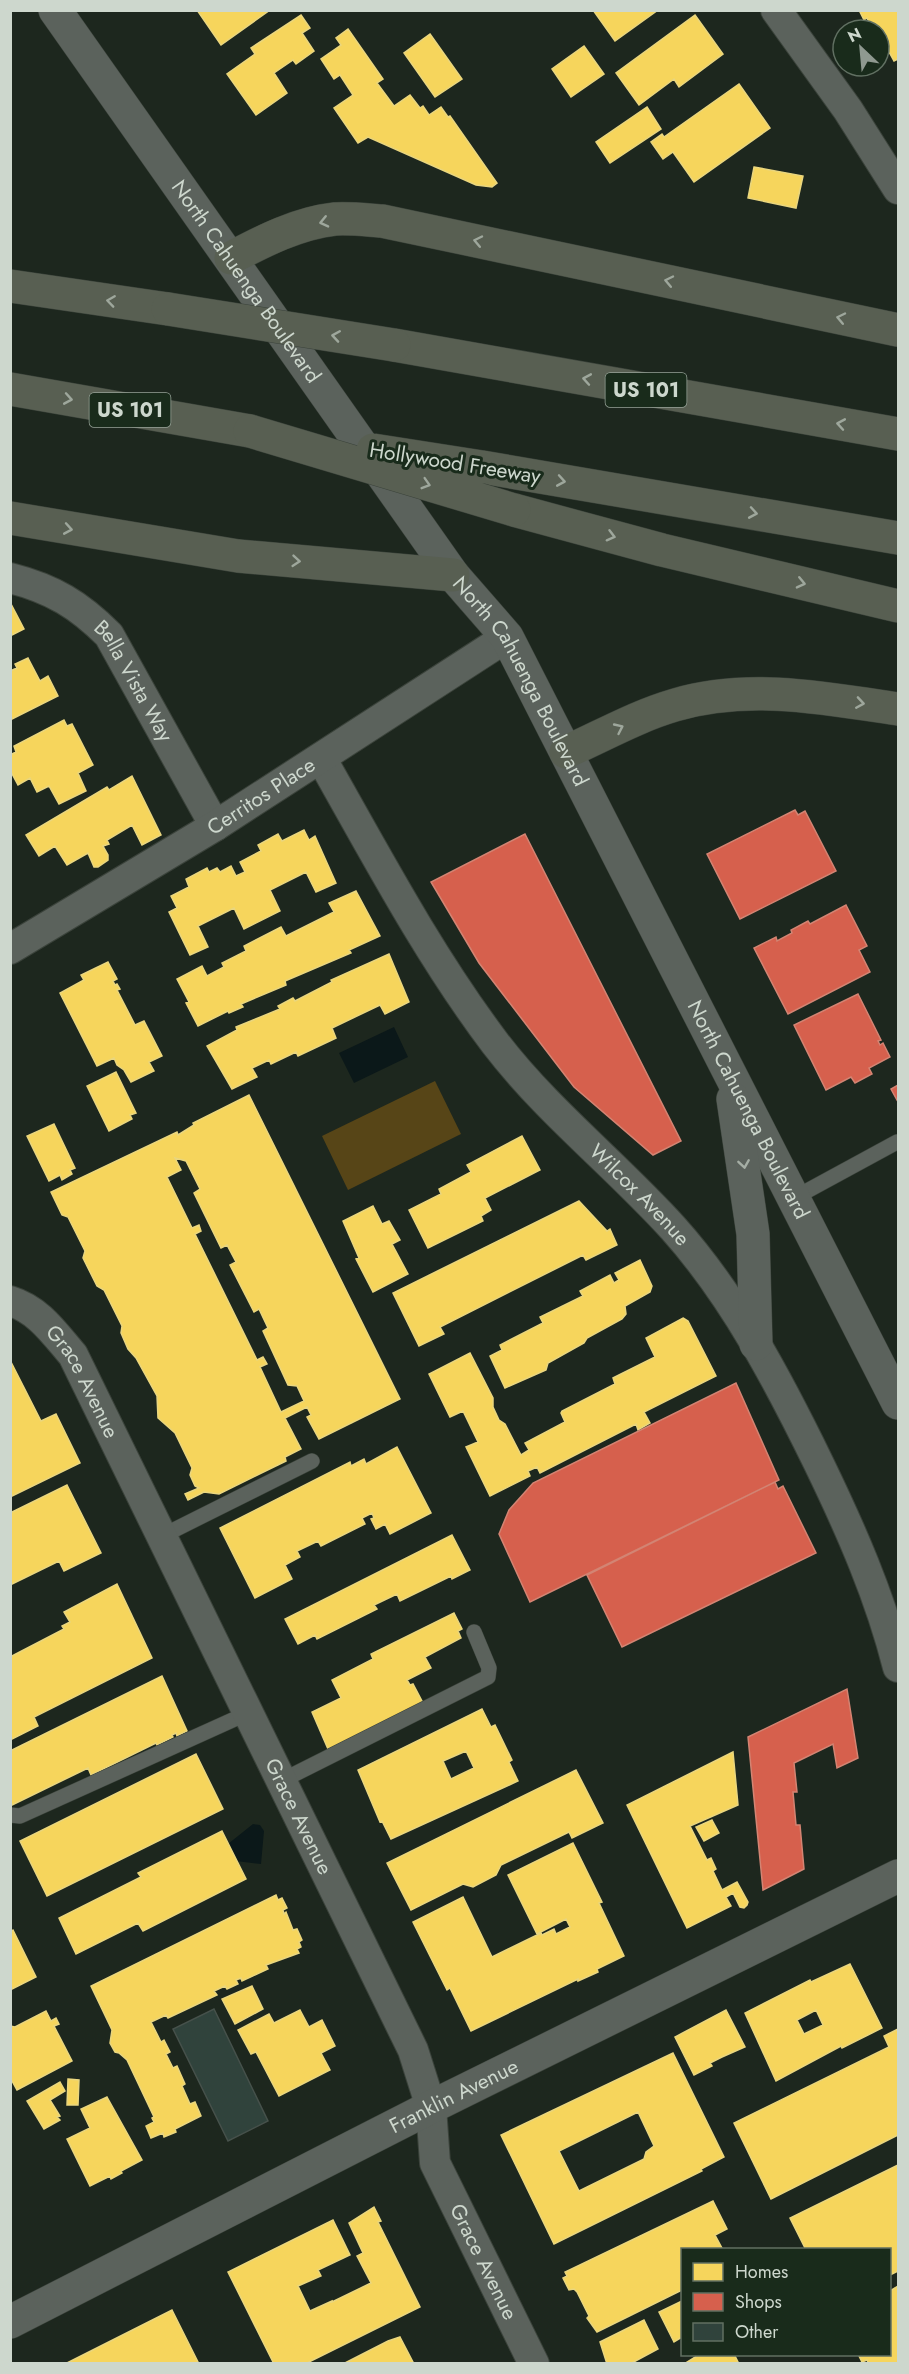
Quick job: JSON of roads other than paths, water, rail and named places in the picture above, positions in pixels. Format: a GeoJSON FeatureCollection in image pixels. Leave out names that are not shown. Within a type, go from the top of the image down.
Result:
{"type":"FeatureCollection","features":[{"type":"Feature","properties":{"kind":"highway"},"geometry":{"type":"LineString","coordinates":[[231,258],[263,241],[297,228],[335,219],[382,221],[898,330]]}},
{"type":"Feature","properties":{"kind":"highway","name":"US 101"},"geometry":{"type":"LineString","coordinates":[[10,286],[393,345],[898,434]]}},
{"type":"Feature","properties":{"kind":"highway","name":"Hollywood Freeway"},"geometry":{"type":"LineString","coordinates":[[10,389],[898,538]]}},
{"type":"Feature","properties":{"kind":"highway"},"geometry":{"type":"LineString","coordinates":[[250,430],[514,510],[662,550],[898,606]]}},
{"type":"Feature","properties":{"kind":"highway"},"geometry":{"type":"LineString","coordinates":[[10,518],[238,556],[453,575]]}},
{"type":"Feature","properties":{"kind":"highway"},"geometry":{"type":"LineString","coordinates":[[566,752],[676,704],[714,697],[759,694],[821,697],[898,709]]}},
{"type":"Feature","properties":{"kind":"main road","name":"North Cahuenga Boulevard"},"geometry":{"type":"LineString","coordinates":[[55,10],[453,575],[507,637],[897,1397]]}},
{"type":"Feature","properties":{"kind":"main road"},"geometry":{"type":"LineString","coordinates":[[726,1065],[753,1234],[756,1344]]}},
{"type":"Feature","properties":{"kind":"main road","name":"Franklin Avenue"},"geometry":{"type":"LineString","coordinates":[[10,2322],[431,2107],[898,1876]]}},
{"type":"Feature","properties":{"kind":"street"},"geometry":{"type":"LineString","coordinates":[[776,10],[848,110],[898,189]]}},
{"type":"Feature","properties":{"kind":"street","name":"Bella Vista Way"},"geometry":{"type":"LineString","coordinates":[[10,578],[34,584],[67,599],[89,615],[109,635],[215,826]]}},
{"type":"Feature","properties":{"kind":"street","name":"Cerritos Place"},"geometry":{"type":"LineString","coordinates":[[10,949],[215,826],[507,637]]}},
{"type":"Feature","properties":{"kind":"street","name":"Wilcox Avenue"},"geometry":{"type":"LineString","coordinates":[[321,759],[426,942],[495,1043],[553,1110],[673,1228],[703,1263],[756,1344],[787,1398],[855,1539],[889,1632],[898,1667]]}},
{"type":"Feature","properties":{"kind":"street","name":"Grace Avenue"},"geometry":{"type":"LineString","coordinates":[[10,1301],[25,1306],[45,1322],[73,1355],[413,2050],[431,2107],[435,2163],[534,2364]]}},
{"type":"Feature","properties":{"kind":"lane"},"geometry":{"type":"LineString","coordinates":[[794,1198],[897,1142]]}},
{"type":"Feature","properties":{"kind":"lane"},"geometry":{"type":"LineString","coordinates":[[162,1536],[312,1461]]}},
{"type":"Feature","properties":{"kind":"lane"},"geometry":{"type":"LineString","coordinates":[[281,1781],[488,1677],[489,1668],[474,1632]]}},
{"type":"Feature","properties":{"kind":"lane"},"geometry":{"type":"LineString","coordinates":[[10,1815],[20,1815],[248,1713]]}}]}
